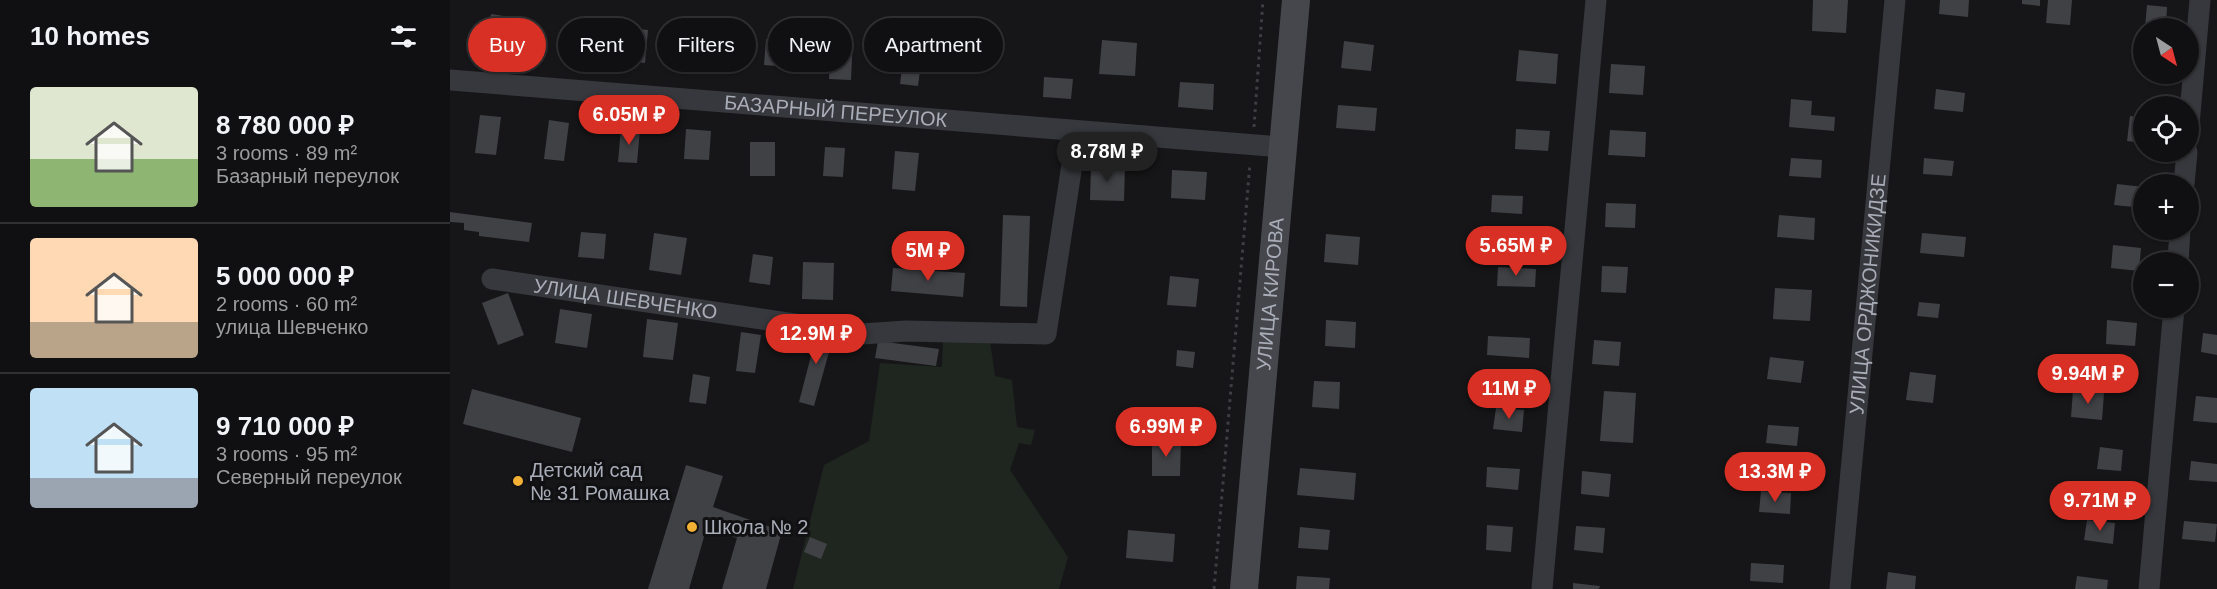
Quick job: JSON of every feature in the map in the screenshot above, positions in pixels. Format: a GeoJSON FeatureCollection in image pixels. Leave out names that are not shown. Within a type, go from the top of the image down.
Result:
{"type":"FeatureCollection","features":[{"type":"Feature","properties":{"kind":"main road","name":"УЛИЦА КИРОВА"},"geometry":{"type":"LineString","coordinates":[[1244,589],[1281,147],[1296,0]]}},
{"type":"Feature","properties":{"kind":"street"},"geometry":{"type":"LineString","coordinates":[[1542,589],[1596,0]]}},
{"type":"Feature","properties":{"kind":"street","name":"УЛИЦА ОРДЖОНИКИДЗЕ"},"geometry":{"type":"LineString","coordinates":[[1840,589],[1896,0]]}},
{"type":"Feature","properties":{"kind":"street"},"geometry":{"type":"LineString","coordinates":[[2192,96],[2200,0]]}},
{"type":"Feature","properties":{"kind":"street","name":"БАЗАРНЫЙ ПЕРЕУЛОК"},"geometry":{"type":"LineString","coordinates":[[450,80],[1281,147]]}},
{"type":"Feature","properties":{"kind":"street","name":"УЛИЦА ШЕВЧЕНКО"},"geometry":{"type":"LineString","coordinates":[[492,279],[862,334],[906,331],[1046,334],[1077,132]]}},
{"type":"Feature","properties":{"kind":"street"},"geometry":{"type":"LineString","coordinates":[[2149,589],[2173,318]]}},
{"type":"Feature","properties":{"kind":"path"},"geometry":{"type":"LineString","coordinates":[[1214,589],[1263,0]]}},
{"type":"Feature","properties":{"kind":"shaded area"},"geometry":{"type":"Polygon","coordinates":[[[943,337],[990,341],[995,376],[1012,380],[1017,427],[1035,430],[1031,445],[1019,443],[1010,470],[1068,557],[1059,589],[793,589],[824,465],[869,441],[880,363],[942,367],[943,337]]]}},
{"type":"Feature","properties":{"kind":"building"},"geometry":{"type":"Polygon","coordinates":[[[1813,0],[1848,0],[1846,33],[1812,31],[1813,0]]]}},
{"type":"Feature","properties":{"kind":"building"},"geometry":{"type":"Polygon","coordinates":[[[1940,0],[1969,0],[1968,17],[1939,14],[1940,0]]]}},
{"type":"Feature","properties":{"kind":"building"},"geometry":{"type":"Polygon","coordinates":[[[2022,0],[2040,0],[2040,6],[2022,4],[2022,0]]]}},
{"type":"Feature","properties":{"kind":"building"},"geometry":{"type":"Polygon","coordinates":[[[2048,0],[2072,0],[2070,25],[2046,23],[2048,0]]]}},
{"type":"Feature","properties":{"kind":"building"},"geometry":{"type":"Polygon","coordinates":[[[2147,5],[2167,7],[2166,18],[2146,18],[2147,5]]]}},
{"type":"Feature","properties":{"kind":"building"},"geometry":{"type":"Polygon","coordinates":[[[491,14],[510,17],[510,18],[491,18],[491,14]]]}},
{"type":"Feature","properties":{"kind":"building"},"geometry":{"type":"Polygon","coordinates":[[[645,30],[648,30],[645,63],[645,30]]]}},
{"type":"Feature","properties":{"kind":"building"},"geometry":{"type":"Polygon","coordinates":[[[766,39],[768,39],[768,65],[764,65],[766,39]]]}},
{"type":"Feature","properties":{"kind":"building"},"geometry":{"type":"Polygon","coordinates":[[[1102,40],[1137,43],[1135,76],[1099,74],[1102,40]]]}},
{"type":"Feature","properties":{"kind":"building"},"geometry":{"type":"Polygon","coordinates":[[[1344,41],[1374,45],[1371,71],[1341,68],[1344,41]]]}},
{"type":"Feature","properties":{"kind":"building"},"geometry":{"type":"Polygon","coordinates":[[[1519,50],[1558,54],[1556,84],[1516,81],[1519,50]]]}},
{"type":"Feature","properties":{"kind":"building"},"geometry":{"type":"Polygon","coordinates":[[[1611,64],[1645,66],[1643,95],[1609,93],[1611,64]]]}},
{"type":"Feature","properties":{"kind":"building"},"geometry":{"type":"Polygon","coordinates":[[[829,72],[851,72],[851,80],[829,79],[829,72]]]}},
{"type":"Feature","properties":{"kind":"building"},"geometry":{"type":"Polygon","coordinates":[[[902,72],[920,72],[918,86],[900,84],[902,72]]]}},
{"type":"Feature","properties":{"kind":"building"},"geometry":{"type":"Polygon","coordinates":[[[1044,77],[1073,79],[1071,99],[1043,97],[1044,77]]]}},
{"type":"Feature","properties":{"kind":"building"},"geometry":{"type":"Polygon","coordinates":[[[1180,82],[1214,84],[1213,110],[1178,107],[1180,82]]]}},
{"type":"Feature","properties":{"kind":"building"},"geometry":{"type":"Polygon","coordinates":[[[1936,89],[1965,93],[1963,112],[1934,109],[1936,89]]]}},
{"type":"Feature","properties":{"kind":"building"},"geometry":{"type":"Polygon","coordinates":[[[1791,99],[1812,101],[1811,115],[1835,117],[1834,131],[1789,127],[1791,99]]]}},
{"type":"Feature","properties":{"kind":"building"},"geometry":{"type":"Polygon","coordinates":[[[1338,105],[1377,108],[1375,131],[1336,128],[1338,105]]]}},
{"type":"Feature","properties":{"kind":"building"},"geometry":{"type":"Polygon","coordinates":[[[480,115],[501,117],[496,155],[475,153],[480,115]]]}},
{"type":"Feature","properties":{"kind":"building"},"geometry":{"type":"Polygon","coordinates":[[[2130,116],[2133,116],[2133,142],[2127,141],[2130,116]]]}},
{"type":"Feature","properties":{"kind":"building"},"geometry":{"type":"Polygon","coordinates":[[[549,120],[569,123],[564,161],[544,159],[549,120]]]}},
{"type":"Feature","properties":{"kind":"building"},"geometry":{"type":"Polygon","coordinates":[[[621,128],[640,129],[637,163],[618,162],[621,128]]]}},
{"type":"Feature","properties":{"kind":"building"},"geometry":{"type":"Polygon","coordinates":[[[686,129],[711,131],[709,160],[684,159],[686,129]]]}},
{"type":"Feature","properties":{"kind":"building"},"geometry":{"type":"Polygon","coordinates":[[[1516,129],[1550,131],[1548,151],[1515,149],[1516,129]]]}},
{"type":"Feature","properties":{"kind":"building"},"geometry":{"type":"Polygon","coordinates":[[[1610,130],[1646,132],[1645,157],[1608,155],[1610,130]]]}},
{"type":"Feature","properties":{"kind":"building"},"geometry":{"type":"Polygon","coordinates":[[[750,142],[775,142],[775,176],[750,176],[750,142]]]}},
{"type":"Feature","properties":{"kind":"building"},"geometry":{"type":"Polygon","coordinates":[[[825,147],[845,148],[843,177],[823,176],[825,147]]]}},
{"type":"Feature","properties":{"kind":"building"},"geometry":{"type":"Polygon","coordinates":[[[895,151],[919,153],[915,191],[892,189],[895,151]]]}},
{"type":"Feature","properties":{"kind":"building"},"geometry":{"type":"Polygon","coordinates":[[[1791,158],[1822,160],[1821,178],[1789,176],[1791,158]]]}},
{"type":"Feature","properties":{"kind":"building"},"geometry":{"type":"Polygon","coordinates":[[[1924,158],[1954,161],[1952,176],[1923,174],[1924,158]]]}},
{"type":"Feature","properties":{"kind":"building"},"geometry":{"type":"Polygon","coordinates":[[[1091,164],[1125,166],[1124,201],[1090,200],[1091,164]]]}},
{"type":"Feature","properties":{"kind":"building"},"geometry":{"type":"Polygon","coordinates":[[[1172,170],[1207,172],[1205,200],[1171,198],[1172,170]]]}},
{"type":"Feature","properties":{"kind":"building"},"geometry":{"type":"Polygon","coordinates":[[[2117,184],[2133,186],[2133,207],[2114,205],[2117,184]]]}},
{"type":"Feature","properties":{"kind":"building"},"geometry":{"type":"Polygon","coordinates":[[[1492,195],[1523,196],[1522,214],[1491,212],[1492,195]]]}},
{"type":"Feature","properties":{"kind":"building"},"geometry":{"type":"Polygon","coordinates":[[[1606,203],[1636,204],[1635,228],[1605,227],[1606,203]]]}},
{"type":"Feature","properties":{"kind":"building"},"geometry":{"type":"Polygon","coordinates":[[[450,212],[532,223],[529,242],[479,236],[479,232],[464,230],[464,223],[450,222],[450,212]]]}},
{"type":"Feature","properties":{"kind":"building"},"geometry":{"type":"Polygon","coordinates":[[[1003,215],[1030,216],[1027,307],[1000,306],[1003,215]]]}},
{"type":"Feature","properties":{"kind":"building"},"geometry":{"type":"Polygon","coordinates":[[[1779,215],[1815,218],[1814,240],[1777,237],[1779,215]]]}},
{"type":"Feature","properties":{"kind":"building"},"geometry":{"type":"Polygon","coordinates":[[[581,232],[606,234],[604,259],[578,257],[581,232]]]}},
{"type":"Feature","properties":{"kind":"building"},"geometry":{"type":"Polygon","coordinates":[[[654,233],[687,238],[681,275],[649,270],[654,233]]]}},
{"type":"Feature","properties":{"kind":"building"},"geometry":{"type":"Polygon","coordinates":[[[1922,233],[1966,237],[1964,257],[1920,253],[1922,233]]]}},
{"type":"Feature","properties":{"kind":"building"},"geometry":{"type":"Polygon","coordinates":[[[1326,234],[1360,237],[1358,265],[1324,262],[1326,234]]]}},
{"type":"Feature","properties":{"kind":"building"},"geometry":{"type":"Polygon","coordinates":[[[2113,245],[2141,248],[2141,252],[2133,252],[2133,270],[2111,268],[2113,245]]]}},
{"type":"Feature","properties":{"kind":"building"},"geometry":{"type":"Polygon","coordinates":[[[753,254],[773,257],[770,285],[749,282],[753,254]]]}},
{"type":"Feature","properties":{"kind":"building"},"geometry":{"type":"Polygon","coordinates":[[[803,262],[834,263],[833,300],[802,299],[803,262]]]}},
{"type":"Feature","properties":{"kind":"building"},"geometry":{"type":"Polygon","coordinates":[[[1602,266],[1628,267],[1626,293],[1601,292],[1602,266]]]}},
{"type":"Feature","properties":{"kind":"building"},"geometry":{"type":"Polygon","coordinates":[[[1498,267],[1536,269],[1535,287],[1497,286],[1498,267]]]}},
{"type":"Feature","properties":{"kind":"building"},"geometry":{"type":"Polygon","coordinates":[[[893,268],[965,273],[963,297],[891,291],[893,268]]]}},
{"type":"Feature","properties":{"kind":"building"},"geometry":{"type":"Polygon","coordinates":[[[1170,276],[1199,279],[1196,307],[1167,305],[1170,276]]]}},
{"type":"Feature","properties":{"kind":"building"},"geometry":{"type":"Polygon","coordinates":[[[1775,288],[1812,290],[1810,321],[1773,319],[1775,288]]]}},
{"type":"Feature","properties":{"kind":"building"},"geometry":{"type":"Polygon","coordinates":[[[508,293],[524,335],[498,345],[482,303],[508,293]]]}},
{"type":"Feature","properties":{"kind":"building"},"geometry":{"type":"Polygon","coordinates":[[[1919,302],[1940,304],[1938,318],[1917,316],[1919,302]]]}},
{"type":"Feature","properties":{"kind":"building"},"geometry":{"type":"Polygon","coordinates":[[[560,309],[592,314],[587,348],[555,343],[560,309]]]}},
{"type":"Feature","properties":{"kind":"building"},"geometry":{"type":"Polygon","coordinates":[[[647,319],[678,323],[673,360],[643,357],[647,319]]]}},
{"type":"Feature","properties":{"kind":"building"},"geometry":{"type":"Polygon","coordinates":[[[1326,320],[1356,322],[1355,348],[1325,346],[1326,320]]]}},
{"type":"Feature","properties":{"kind":"building"},"geometry":{"type":"Polygon","coordinates":[[[2107,320],[2137,323],[2135,346],[2106,344],[2107,320]]]}},
{"type":"Feature","properties":{"kind":"building"},"geometry":{"type":"Polygon","coordinates":[[[812,328],[834,334],[814,406],[799,402],[812,352],[806,350],[812,328]]]}},
{"type":"Feature","properties":{"kind":"building"},"geometry":{"type":"Polygon","coordinates":[[[741,332],[761,335],[755,373],[736,371],[741,332]]]}},
{"type":"Feature","properties":{"kind":"building"},"geometry":{"type":"Polygon","coordinates":[[[2203,333],[2217,335],[2217,355],[2201,352],[2203,333]]]}},
{"type":"Feature","properties":{"kind":"building"},"geometry":{"type":"Polygon","coordinates":[[[1488,336],[1530,338],[1529,358],[1487,355],[1488,336]]]}},
{"type":"Feature","properties":{"kind":"building"},"geometry":{"type":"Polygon","coordinates":[[[1594,340],[1621,342],[1619,366],[1592,364],[1594,340]]]}},
{"type":"Feature","properties":{"kind":"building"},"geometry":{"type":"Polygon","coordinates":[[[878,341],[939,349],[936,366],[875,358],[878,341]]]}},
{"type":"Feature","properties":{"kind":"building"},"geometry":{"type":"Polygon","coordinates":[[[1177,350],[1195,352],[1193,368],[1176,366],[1177,350]]]}},
{"type":"Feature","properties":{"kind":"building"},"geometry":{"type":"Polygon","coordinates":[[[1770,357],[1804,361],[1801,383],[1767,379],[1770,357]]]}},
{"type":"Feature","properties":{"kind":"building"},"geometry":{"type":"Polygon","coordinates":[[[1910,372],[1936,375],[1933,403],[1906,400],[1910,372]]]}},
{"type":"Feature","properties":{"kind":"building"},"geometry":{"type":"Polygon","coordinates":[[[693,374],[710,377],[706,404],[689,402],[693,374]]]}},
{"type":"Feature","properties":{"kind":"building"},"geometry":{"type":"Polygon","coordinates":[[[1314,381],[1340,382],[1339,409],[1312,407],[1314,381]]]}},
{"type":"Feature","properties":{"kind":"building"},"geometry":{"type":"Polygon","coordinates":[[[472,389],[581,418],[572,452],[463,424],[472,389]]]}},
{"type":"Feature","properties":{"kind":"building"},"geometry":{"type":"Polygon","coordinates":[[[2073,390],[2104,393],[2102,420],[2071,417],[2073,390]]]}},
{"type":"Feature","properties":{"kind":"building"},"geometry":{"type":"Polygon","coordinates":[[[1604,391],[1636,393],[1633,443],[1600,441],[1604,391]]]}},
{"type":"Feature","properties":{"kind":"building"},"geometry":{"type":"Polygon","coordinates":[[[2196,396],[2217,398],[2217,423],[2193,421],[2196,396]]]}},
{"type":"Feature","properties":{"kind":"building"},"geometry":{"type":"Polygon","coordinates":[[[1496,408],[1524,410],[1522,432],[1493,429],[1496,408]]]}},
{"type":"Feature","properties":{"kind":"building"},"geometry":{"type":"Polygon","coordinates":[[[1768,425],[1799,427],[1797,446],[1766,443],[1768,425]]]}},
{"type":"Feature","properties":{"kind":"building"},"geometry":{"type":"Polygon","coordinates":[[[1152,440],[1181,440],[1180,476],[1152,476],[1152,440]]]}},
{"type":"Feature","properties":{"kind":"building"},"geometry":{"type":"Polygon","coordinates":[[[2100,447],[2123,450],[2121,471],[2097,469],[2100,447]]]}},
{"type":"Feature","properties":{"kind":"building"},"geometry":{"type":"Polygon","coordinates":[[[2191,461],[2217,464],[2217,482],[2189,480],[2191,461]]]}},
{"type":"Feature","properties":{"kind":"building"},"geometry":{"type":"Polygon","coordinates":[[[686,465],[723,476],[713,507],[782,531],[766,589],[722,589],[737,538],[706,530],[689,589],[648,589],[686,465]]]}},
{"type":"Feature","properties":{"kind":"building"},"geometry":{"type":"Polygon","coordinates":[[[1487,467],[1520,469],[1518,490],[1486,487],[1487,467]]]}},
{"type":"Feature","properties":{"kind":"building"},"geometry":{"type":"Polygon","coordinates":[[[1300,468],[1356,473],[1354,500],[1297,495],[1300,468]]]}},
{"type":"Feature","properties":{"kind":"building"},"geometry":{"type":"Polygon","coordinates":[[[1582,471],[1611,474],[1609,497],[1581,494],[1582,471]]]}},
{"type":"Feature","properties":{"kind":"building"},"geometry":{"type":"Polygon","coordinates":[[[1761,491],[1791,493],[1790,514],[1759,512],[1761,491]]]}},
{"type":"Feature","properties":{"kind":"building"},"geometry":{"type":"Polygon","coordinates":[[[2087,520],[2115,523],[2113,544],[2084,540],[2087,520]]]}},
{"type":"Feature","properties":{"kind":"building"},"geometry":{"type":"Polygon","coordinates":[[[2184,521],[2217,524],[2215,542],[2182,539],[2184,521]]]}},
{"type":"Feature","properties":{"kind":"building"},"geometry":{"type":"Polygon","coordinates":[[[1487,525],[1513,527],[1511,552],[1486,550],[1487,525]]]}},
{"type":"Feature","properties":{"kind":"building"},"geometry":{"type":"Polygon","coordinates":[[[1576,526],[1605,528],[1603,553],[1574,550],[1576,526]]]}},
{"type":"Feature","properties":{"kind":"building"},"geometry":{"type":"Polygon","coordinates":[[[1300,527],[1330,530],[1328,550],[1298,548],[1300,527]]]}},
{"type":"Feature","properties":{"kind":"building"},"geometry":{"type":"Polygon","coordinates":[[[1128,530],[1175,534],[1173,562],[1126,558],[1128,530]]]}},
{"type":"Feature","properties":{"kind":"building"},"geometry":{"type":"Polygon","coordinates":[[[810,537],[827,544],[821,559],[804,552],[810,537]]]}},
{"type":"Feature","properties":{"kind":"building"},"geometry":{"type":"Polygon","coordinates":[[[1751,563],[1784,565],[1783,583],[1750,581],[1751,563]]]}},
{"type":"Feature","properties":{"kind":"building"},"geometry":{"type":"Polygon","coordinates":[[[1888,572],[1916,576],[1915,589],[1886,589],[1888,572]]]}},
{"type":"Feature","properties":{"kind":"building"},"geometry":{"type":"Polygon","coordinates":[[[1297,576],[1330,578],[1329,589],[1296,589],[1297,576]]]}},
{"type":"Feature","properties":{"kind":"building"},"geometry":{"type":"Polygon","coordinates":[[[2077,576],[2108,580],[2107,589],[2075,589],[2077,576]]]}},
{"type":"Feature","properties":{"kind":"building"},"geometry":{"type":"Polygon","coordinates":[[[1573,583],[1600,586],[1599,589],[1573,589],[1573,583]]]}},
{"type":"Feature","properties":{"kind":"place","name":"Детский сад № 31 Ромашка"},"geometry":{"type":"Point","coordinates":[518,481]}},
{"type":"Feature","properties":{"kind":"place","name":"Школа № 2"},"geometry":{"type":"Point","coordinates":[692,527]}}]}
